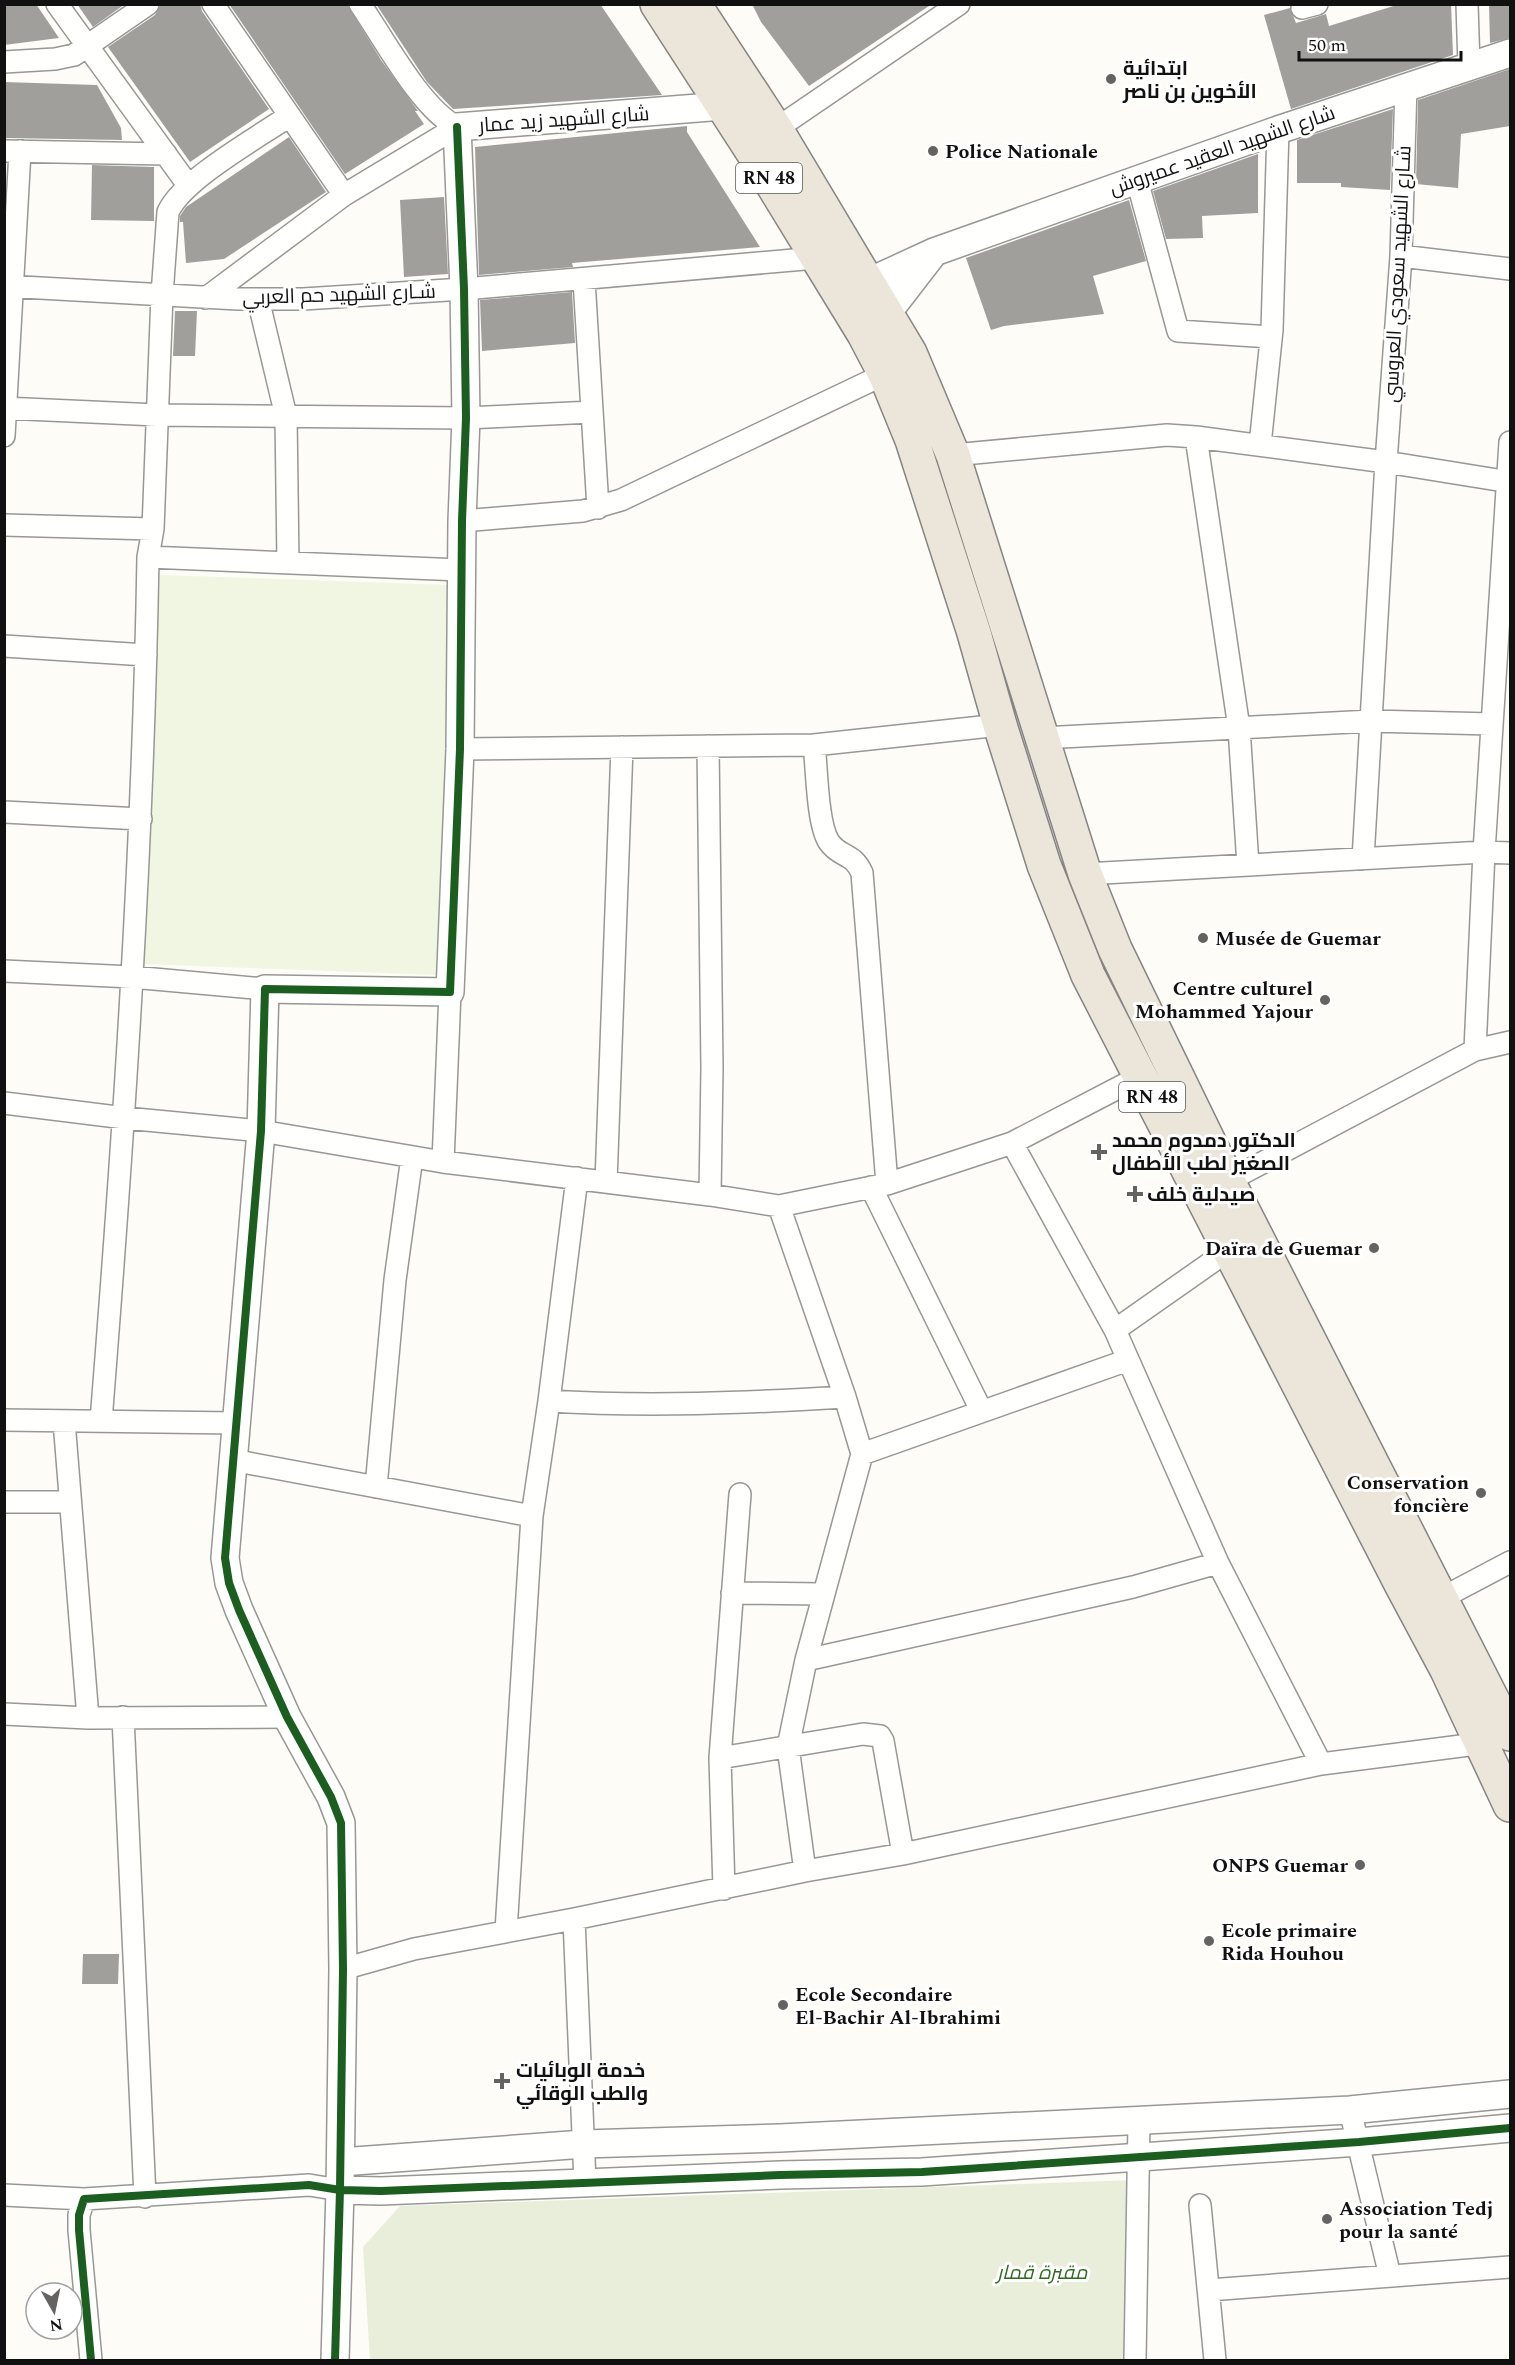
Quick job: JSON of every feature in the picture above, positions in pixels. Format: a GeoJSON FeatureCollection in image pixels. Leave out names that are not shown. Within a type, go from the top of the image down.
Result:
{"type":"FeatureCollection","features":[{"type":"Feature","properties":{"kind":"highway","name":"RN 48"},"geometry":{"type":"LineString","coordinates":[[657,4],[723,106],[838,296],[864,334],[885,374],[912,440],[974,633],[1044,865],[1088,975],[1229,1250],[1268,1293],[1440,1599],[1501,1739],[1510,1805]]}},
{"type":"Feature","properties":{"kind":"highway","name":"RN 48"},"geometry":{"type":"LineString","coordinates":[[694,4],[776,129],[888,312],[923,379],[953,455],[1085,874],[1115,949],[1228,1181],[1268,1293],[1447,1670],[1501,1739]]}},
{"type":"Feature","properties":{"kind":"street"},"geometry":{"type":"LineString","coordinates":[[57,4],[188,185]]}},
{"type":"Feature","properties":{"kind":"street"},"geometry":{"type":"LineString","coordinates":[[4,62],[56,59],[74,55],[148,4]]}},
{"type":"Feature","properties":{"kind":"street"},"geometry":{"type":"LineString","coordinates":[[213,4],[344,195]]}},
{"type":"Feature","properties":{"kind":"street"},"geometry":{"type":"LineString","coordinates":[[360,4],[429,107],[445,121],[457,127],[464,289],[466,418],[461,570],[460,749],[443,1162]]}},
{"type":"Feature","properties":{"kind":"street"},"geometry":{"type":"LineString","coordinates":[[1467,4],[1469,66]]}},
{"type":"Feature","properties":{"kind":"street"},"geometry":{"type":"LineString","coordinates":[[776,129],[956,5]]}},
{"type":"Feature","properties":{"kind":"street","name":"شارع الشهيد العقيد عميروش"},"geometry":{"type":"LineString","coordinates":[[838,296],[934,252],[1278,130],[1510,53]]}},
{"type":"Feature","properties":{"kind":"street","name":"شـارع الشهيد سعودي العروسي"},"geometry":{"type":"LineString","coordinates":[[1363,859],[1386,462],[1401,256],[1406,86]]}},
{"type":"Feature","properties":{"kind":"street","name":"شارع الشهيد زيد عمار"},"geometry":{"type":"LineString","coordinates":[[206,298],[344,195],[457,127],[723,106]]}},
{"type":"Feature","properties":{"kind":"street"},"geometry":{"type":"LineString","coordinates":[[102,1421],[125,1118],[141,819],[148,557],[153,529],[162,295],[168,212],[173,202],[188,185],[289,116]]}},
{"type":"Feature","properties":{"kind":"street"},"geometry":{"type":"LineString","coordinates":[[1260,445],[1271,337],[1278,130]]}},
{"type":"Feature","properties":{"kind":"street"},"geometry":{"type":"LineString","coordinates":[[4,436],[12,151],[165,154]]}},
{"type":"Feature","properties":{"kind":"street"},"geometry":{"type":"LineString","coordinates":[[1137,180],[1178,332],[1271,337]]}},
{"type":"Feature","properties":{"kind":"street"},"geometry":{"type":"LineString","coordinates":[[864,334],[888,312],[934,252]]}},
{"type":"Feature","properties":{"kind":"street"},"geometry":{"type":"LineString","coordinates":[[1401,256],[1510,269]]}},
{"type":"Feature","properties":{"kind":"street","name":"شـارع الشهيد حم العربي"},"geometry":{"type":"LineString","coordinates":[[8,286],[206,298],[303,299],[584,280],[816,258]]}},
{"type":"Feature","properties":{"kind":"street"},"geometry":{"type":"LineString","coordinates":[[584,280],[598,508]]}},
{"type":"Feature","properties":{"kind":"street"},"geometry":{"type":"LineString","coordinates":[[258,299],[286,416],[288,563]]}},
{"type":"Feature","properties":{"kind":"street"},"geometry":{"type":"LineString","coordinates":[[462,521],[598,508],[621,500],[885,374]]}},
{"type":"Feature","properties":{"kind":"street"},"geometry":{"type":"LineString","coordinates":[[5,408],[157,415],[466,418],[592,412]]}},
{"type":"Feature","properties":{"kind":"street"},"geometry":{"type":"LineString","coordinates":[[953,455],[1167,435],[1386,462],[1509,482]]}},
{"type":"Feature","properties":{"kind":"street"},"geometry":{"type":"LineString","coordinates":[[1196,437],[1239,728],[1248,865]]}},
{"type":"Feature","properties":{"kind":"street"},"geometry":{"type":"LineString","coordinates":[[1475,1050],[1484,852],[1510,442]]}},
{"type":"Feature","properties":{"kind":"street"},"geometry":{"type":"LineString","coordinates":[[4,525],[153,529]]}},
{"type":"Feature","properties":{"kind":"street"},"geometry":{"type":"LineString","coordinates":[[148,557],[461,570]]}},
{"type":"Feature","properties":{"kind":"street"},"geometry":{"type":"LineString","coordinates":[[4,646],[146,655]]}},
{"type":"Feature","properties":{"kind":"street"},"geometry":{"type":"LineString","coordinates":[[1042,738],[1371,721],[1492,724]]}},
{"type":"Feature","properties":{"kind":"street"},"geometry":{"type":"LineString","coordinates":[[460,749],[814,745],[1000,725]]}},
{"type":"Feature","properties":{"kind":"street"},"geometry":{"type":"LineString","coordinates":[[814,745],[822,823],[827,840],[835,849],[857,862],[862,873],[879,1186],[981,1410]]}},
{"type":"Feature","properties":{"kind":"street"},"geometry":{"type":"LineString","coordinates":[[708,746],[712,1068],[710,1195]]}},
{"type":"Feature","properties":{"kind":"street"},"geometry":{"type":"LineString","coordinates":[[606,1182],[622,747]]}},
{"type":"Feature","properties":{"kind":"street"},"geometry":{"type":"LineString","coordinates":[[4,812],[141,819]]}},
{"type":"Feature","properties":{"kind":"street"},"geometry":{"type":"LineString","coordinates":[[1085,874],[1484,852],[1510,853]]}},
{"type":"Feature","properties":{"kind":"street"},"geometry":{"type":"LineString","coordinates":[[4,971],[132,977],[265,989],[450,992]]}},
{"type":"Feature","properties":{"kind":"street"},"geometry":{"type":"LineString","coordinates":[[265,989],[261,1131],[225,1557],[229,1583],[287,1717],[331,1797],[341,1823],[343,1969],[335,2361]]}},
{"type":"Feature","properties":{"kind":"street"},"geometry":{"type":"LineString","coordinates":[[1228,1181],[1475,1050],[1510,1042]]}},
{"type":"Feature","properties":{"kind":"street"},"geometry":{"type":"LineString","coordinates":[[4,1103],[125,1118],[261,1131],[443,1162],[710,1195],[779,1206],[879,1186],[1012,1143],[1141,1076]]}},
{"type":"Feature","properties":{"kind":"street"},"geometry":{"type":"LineString","coordinates":[[1012,1143],[1115,1330],[1218,1563],[1321,1764]]}},
{"type":"Feature","properties":{"kind":"street"},"geometry":{"type":"LineString","coordinates":[[376,1487],[395,1280],[412,1157]]}},
{"type":"Feature","properties":{"kind":"street"},"geometry":{"type":"LineString","coordinates":[[506,1931],[532,1516],[578,1178]]}},
{"type":"Feature","properties":{"kind":"street"},"geometry":{"type":"LineString","coordinates":[[779,1206],[845,1397],[862,1454],[822,1594],[788,1747],[805,1871]]}},
{"type":"Feature","properties":{"kind":"street"},"geometry":{"type":"LineString","coordinates":[[1115,1330],[1229,1250]]}},
{"type":"Feature","properties":{"kind":"street"},"geometry":{"type":"LineString","coordinates":[[862,1454],[981,1410],[1128,1360]]}},
{"type":"Feature","properties":{"kind":"street"},"geometry":{"type":"LineString","coordinates":[[549,1401],[619,1406],[745,1403],[845,1397]]}},
{"type":"Feature","properties":{"kind":"street"},"geometry":{"type":"LineString","coordinates":[[4,1420],[235,1423]]}},
{"type":"Feature","properties":{"kind":"street"},"geometry":{"type":"LineString","coordinates":[[64,1421],[88,1718]]}},
{"type":"Feature","properties":{"kind":"street"},"geometry":{"type":"LineString","coordinates":[[232,1460],[532,1516]]}},
{"type":"Feature","properties":{"kind":"street"},"geometry":{"type":"LineString","coordinates":[[724,1889],[720,1758],[740,1494]]}},
{"type":"Feature","properties":{"kind":"street"},"geometry":{"type":"LineString","coordinates":[[4,1502],[70,1502]]}},
{"type":"Feature","properties":{"kind":"street"},"geometry":{"type":"LineString","coordinates":[[1440,1599],[1510,1562]]}},
{"type":"Feature","properties":{"kind":"street"},"geometry":{"type":"LineString","coordinates":[[806,1660],[1133,1587],[1218,1563]]}},
{"type":"Feature","properties":{"kind":"street"},"geometry":{"type":"LineString","coordinates":[[732,1593],[822,1594]]}},
{"type":"Feature","properties":{"kind":"street"},"geometry":{"type":"LineString","coordinates":[[4,1714],[88,1718],[287,1717]]}},
{"type":"Feature","properties":{"kind":"street"},"geometry":{"type":"LineString","coordinates":[[123,1717],[145,2197]]}},
{"type":"Feature","properties":{"kind":"street"},"geometry":{"type":"LineString","coordinates":[[720,1758],[863,1734],[879,1736],[883,1741],[903,1854]]}},
{"type":"Feature","properties":{"kind":"street"},"geometry":{"type":"LineString","coordinates":[[343,1969],[414,1949],[574,1919],[805,1871],[903,1854],[1321,1764],[1501,1739]]}},
{"type":"Feature","properties":{"kind":"street"},"geometry":{"type":"LineString","coordinates":[[574,1919],[585,2182]]}},
{"type":"Feature","properties":{"kind":"street"},"geometry":{"type":"LineString","coordinates":[[309,2185],[340,2162],[584,2144],[780,2138],[1350,2110],[1510,2094]]}},
{"type":"Feature","properties":{"kind":"street"},"geometry":{"type":"LineString","coordinates":[[1350,2110],[1390,2276]]}},
{"type":"Feature","properties":{"kind":"street"},"geometry":{"type":"LineString","coordinates":[[1135,2361],[1139,2122]]}},
{"type":"Feature","properties":{"kind":"street"},"geometry":{"type":"LineString","coordinates":[[4,2195],[84,2199],[309,2185],[340,2190],[381,2191],[780,2175],[922,2172],[1359,2142],[1510,2128]]}},
{"type":"Feature","properties":{"kind":"street"},"geometry":{"type":"LineString","coordinates":[[780,2138],[780,2175]]}},
{"type":"Feature","properties":{"kind":"street"},"geometry":{"type":"LineString","coordinates":[[84,2199],[79,2215],[78,2230],[91,2361]]}},
{"type":"Feature","properties":{"kind":"street"},"geometry":{"type":"LineString","coordinates":[[1200,2205],[1215,2361]]}},
{"type":"Feature","properties":{"kind":"street"},"geometry":{"type":"LineString","coordinates":[[1209,2290],[1510,2267]]}},
{"type":"Feature","properties":{"kind":"green space"},"geometry":{"type":"Polygon","coordinates":[[[160,575],[450,585],[438,975],[144,964],[160,575]]]}},
{"type":"Feature","properties":{"kind":"green space","name":"مقبرة قمار"},"geometry":{"type":"Polygon","coordinates":[[[1134,2180],[1133,2360],[370,2360],[363,2247],[400,2206],[1134,2180]]]}},
{"type":"Feature","properties":{"kind":"building"},"geometry":{"type":"Polygon","coordinates":[[[4,4],[36,4],[59,38],[4,45],[4,4]]]}},
{"type":"Feature","properties":{"kind":"building"},"geometry":{"type":"Polygon","coordinates":[[[77,4],[125,4],[93,27],[77,4]]]}},
{"type":"Feature","properties":{"kind":"building"},"geometry":{"type":"Polygon","coordinates":[[[161,4],[200,4],[202,11],[269,109],[190,162],[108,47],[155,15],[161,4]]]}},
{"type":"Feature","properties":{"kind":"building"},"geometry":{"type":"Polygon","coordinates":[[[229,4],[347,4],[381,60],[418,111],[415,111],[424,124],[345,174],[229,4]]]}},
{"type":"Feature","properties":{"kind":"building"},"geometry":{"type":"Polygon","coordinates":[[[376,4],[600,4],[662,95],[453,109],[427,82],[376,4]]]}},
{"type":"Feature","properties":{"kind":"building"},"geometry":{"type":"Polygon","coordinates":[[[752,4],[932,4],[809,86],[761,22],[752,4]]]}},
{"type":"Feature","properties":{"kind":"building"},"geometry":{"type":"Polygon","coordinates":[[[1400,4],[1451,4],[1453,55],[1291,109],[1264,15],[1290,8],[1296,23],[1326,14],[1329,26],[1400,4]]]}},
{"type":"Feature","properties":{"kind":"building"},"geometry":{"type":"Polygon","coordinates":[[[1489,4],[1510,4],[1510,38],[1490,43],[1489,4]]]}},
{"type":"Feature","properties":{"kind":"building"},"geometry":{"type":"Polygon","coordinates":[[[1510,69],[1510,126],[1461,134],[1458,188],[1416,184],[1418,100],[1510,69]]]}},
{"type":"Feature","properties":{"kind":"building"},"geometry":{"type":"Polygon","coordinates":[[[4,82],[97,85],[121,128],[122,140],[4,138],[4,82]]]}},
{"type":"Feature","properties":{"kind":"building"},"geometry":{"type":"Polygon","coordinates":[[[1393,109],[1390,190],[1341,187],[1341,183],[1297,183],[1297,140],[1393,109]]]}},
{"type":"Feature","properties":{"kind":"building"},"geometry":{"type":"Polygon","coordinates":[[[687,126],[687,132],[760,247],[572,263],[573,267],[479,275],[475,147],[687,126]]]}},
{"type":"Feature","properties":{"kind":"building"},"geometry":{"type":"Polygon","coordinates":[[[289,137],[326,192],[224,259],[186,263],[183,222],[180,222],[180,216],[186,207],[289,137]]]}},
{"type":"Feature","properties":{"kind":"building"},"geometry":{"type":"Polygon","coordinates":[[[1258,154],[1258,213],[1202,216],[1203,238],[1166,239],[1153,191],[1258,154]]]}},
{"type":"Feature","properties":{"kind":"building"},"geometry":{"type":"Polygon","coordinates":[[[92,165],[154,167],[154,221],[91,220],[92,165]]]}},
{"type":"Feature","properties":{"kind":"building"},"geometry":{"type":"Polygon","coordinates":[[[444,197],[448,274],[404,277],[400,200],[444,197]]]}},
{"type":"Feature","properties":{"kind":"building"},"geometry":{"type":"Polygon","coordinates":[[[1129,200],[1146,261],[1093,276],[1104,314],[1004,326],[991,330],[966,258],[1129,200]]]}},
{"type":"Feature","properties":{"kind":"building"},"geometry":{"type":"Polygon","coordinates":[[[572,292],[575,343],[482,351],[480,300],[572,292]]]}},
{"type":"Feature","properties":{"kind":"building"},"geometry":{"type":"Polygon","coordinates":[[[175,311],[197,311],[195,356],[173,356],[175,311]]]}},
{"type":"Feature","properties":{"kind":"building"},"geometry":{"type":"Polygon","coordinates":[[[83,1954],[119,1954],[118,1984],[82,1984],[83,1954]]]}},
{"type":"Feature","properties":{"kind":"cycle path"},"geometry":{"type":"LineString","coordinates":[[335,2360],[343,1969],[341,1823],[331,1797],[287,1717],[239,1610],[229,1583],[225,1558],[261,1131],[265,989],[450,992],[460,749],[462,521],[466,418],[464,289],[457,127]]}},
{"type":"Feature","properties":{"kind":"cycle path"},"geometry":{"type":"LineString","coordinates":[[91,2360],[79,2230],[79,2215],[84,2199],[309,2185],[340,2190],[381,2191],[780,2175],[922,2172],[1359,2142],[1510,2128]]}},
{"type":"Feature","properties":{"kind":"place","name":"ابتدائية الأخوين بن ناصر"},"geometry":{"type":"Point","coordinates":[1111,79]}},
{"type":"Feature","properties":{"kind":"place","name":"Police Nationale"},"geometry":{"type":"Point","coordinates":[933,151]}},
{"type":"Feature","properties":{"kind":"place","name":"Musée de Guemar"},"geometry":{"type":"Point","coordinates":[1203,938]}},
{"type":"Feature","properties":{"kind":"place","name":"Centre culturel Mohammed Yajour"},"geometry":{"type":"Point","coordinates":[1325,1000]}},
{"type":"Feature","properties":{"kind":"place","name":"الدكتور دمدوم محمد الصغير لطب الأطفال"},"geometry":{"type":"Point","coordinates":[1099,1152]}},
{"type":"Feature","properties":{"kind":"place","name":"صيدلية خلف"},"geometry":{"type":"Point","coordinates":[1135,1194]}},
{"type":"Feature","properties":{"kind":"place","name":"Daïra de Guemar"},"geometry":{"type":"Point","coordinates":[1374,1248]}},
{"type":"Feature","properties":{"kind":"place","name":"Conservation foncière"},"geometry":{"type":"Point","coordinates":[1481,1493]}},
{"type":"Feature","properties":{"kind":"place","name":"ONPS Guemar"},"geometry":{"type":"Point","coordinates":[1360,1865]}},
{"type":"Feature","properties":{"kind":"place","name":"Ecole primaire Rida Houhou"},"geometry":{"type":"Point","coordinates":[1209,1941]}},
{"type":"Feature","properties":{"kind":"place","name":"Ecole Secondaire El-Bachir Al-Ibrahimi"},"geometry":{"type":"Point","coordinates":[783,2005]}},
{"type":"Feature","properties":{"kind":"place","name":"خدمة الوبائيات والطب الوقائي"},"geometry":{"type":"Point","coordinates":[502,2081]}},
{"type":"Feature","properties":{"kind":"place","name":"Association Tedj pour la santé"},"geometry":{"type":"Point","coordinates":[1327,2219]}}]}
